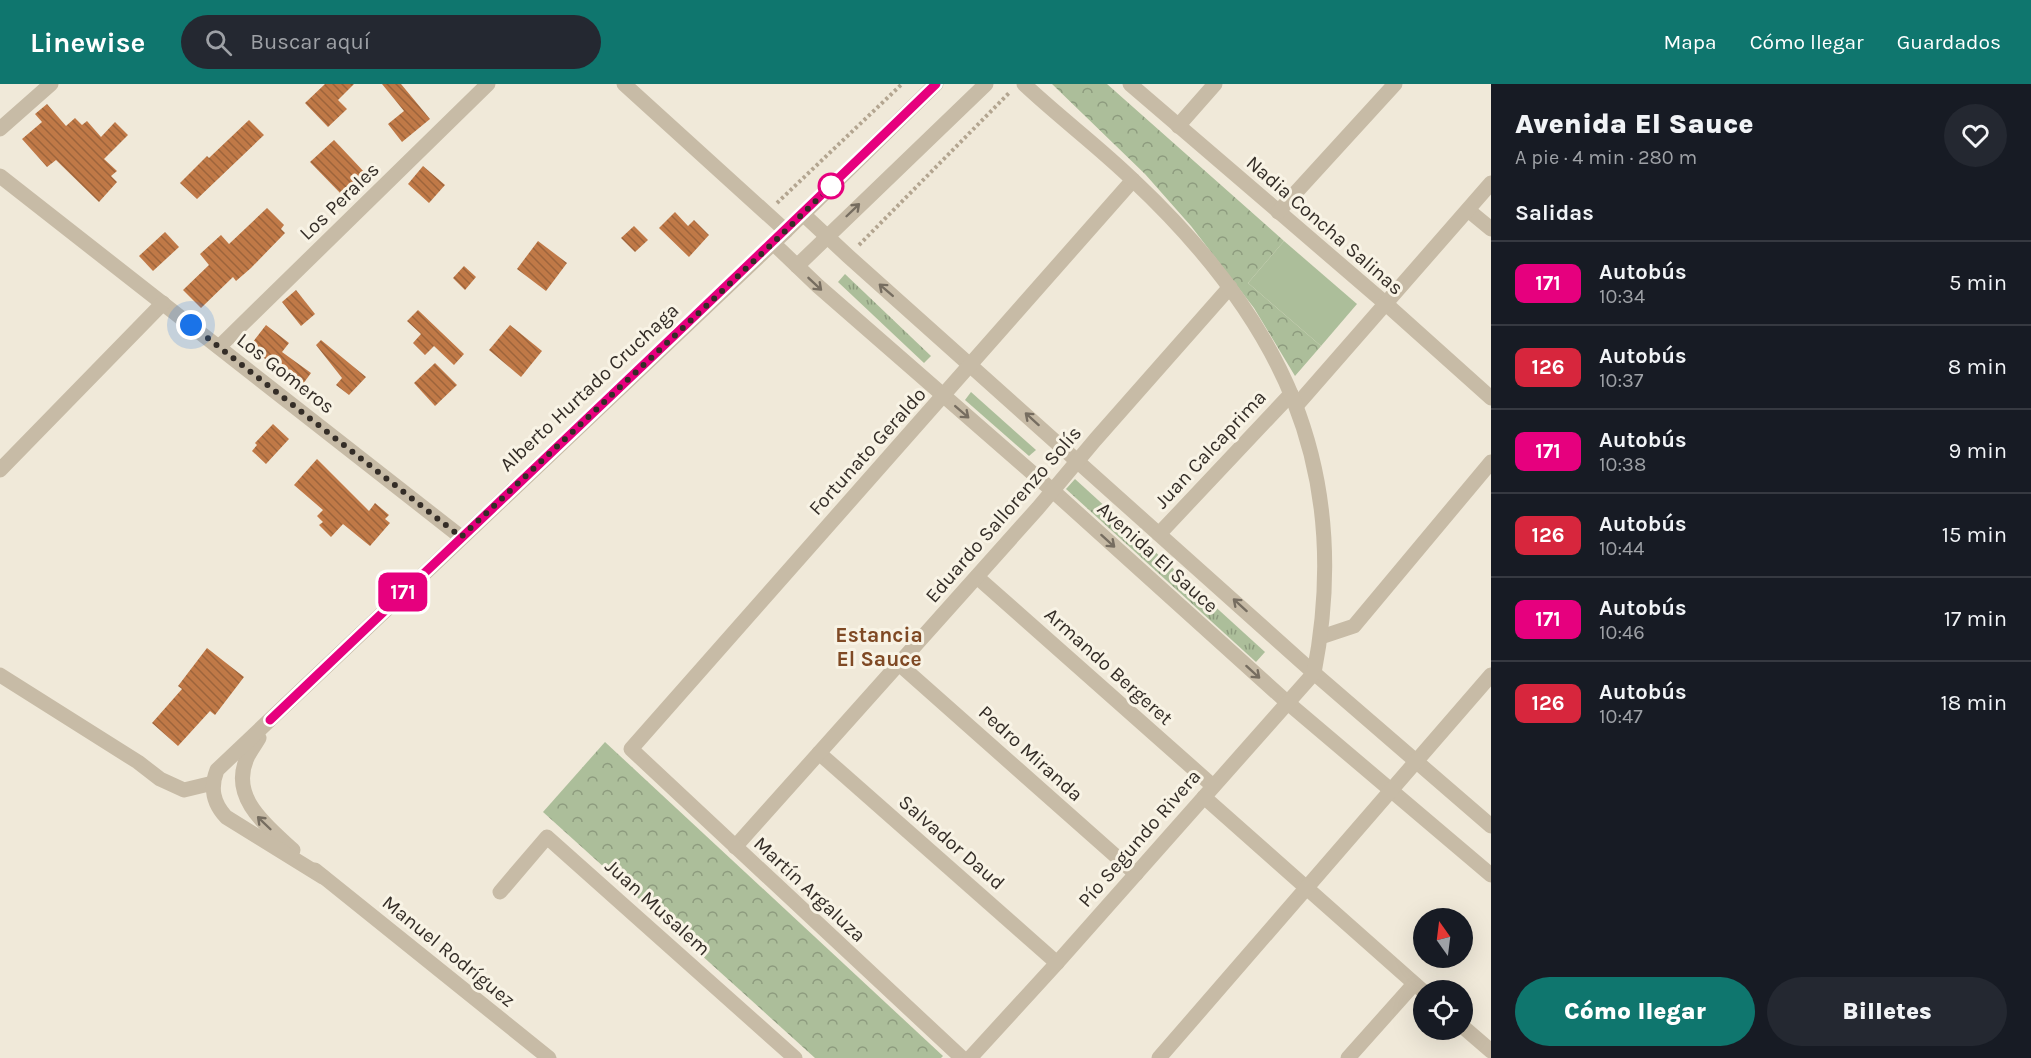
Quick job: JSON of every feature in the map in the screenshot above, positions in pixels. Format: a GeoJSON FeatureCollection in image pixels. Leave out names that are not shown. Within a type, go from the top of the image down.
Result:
{"type":"FeatureCollection","features":[{"type":"Feature","properties":{"kind":"street"},"geometry":{"type":"LineString","coordinates":[[0,129],[51,84]]}},
{"type":"Feature","properties":{"kind":"street","name":"Los Perales"},"geometry":{"type":"LineString","coordinates":[[219,347],[488,84]]}},
{"type":"Feature","properties":{"kind":"street"},"geometry":{"type":"LineString","coordinates":[[624,84],[768,212],[786,231]]}},
{"type":"Feature","properties":{"kind":"street","name":"Alberto Hurtado Cruchaga"},"geometry":{"type":"LineString","coordinates":[[270,720],[786,231],[936,84]]}},
{"type":"Feature","properties":{"kind":"street"},"geometry":{"type":"LineString","coordinates":[[797,266],[986,84]]}},
{"type":"Feature","properties":{"kind":"street","name":"Nadia Concha Salinas"},"geometry":{"type":"LineString","coordinates":[[1130,84],[1385,303],[1491,398]]}},
{"type":"Feature","properties":{"kind":"street"},"geometry":{"type":"LineString","coordinates":[[1178,126],[1215,84]]}},
{"type":"Feature","properties":{"kind":"street"},"geometry":{"type":"LineString","coordinates":[[1278,212],[1395,84]]}},
{"type":"Feature","properties":{"kind":"street","name":"Pío Segundo Rivera"},"geometry":{"type":"LineString","coordinates":[[970,1058],[1314,673],[1321,637],[1326,582],[1324,527],[1316,473],[1294,400],[1264,338],[1210,261],[1133,180],[1018,87]]}},
{"type":"Feature","properties":{"kind":"street","name":"Los Gomeros"},"geometry":{"type":"LineString","coordinates":[[0,176],[461,537]]}},
{"type":"Feature","properties":{"kind":"street","name":"Fortunato Geraldo"},"geometry":{"type":"LineString","coordinates":[[631,749],[1133,180]]}},
{"type":"Feature","properties":{"kind":"street","name":"Juan Calcaprima"},"geometry":{"type":"LineString","coordinates":[[1160,534],[1294,400],[1385,303],[1491,183]]}},
{"type":"Feature","properties":{"kind":"street"},"geometry":{"type":"LineString","coordinates":[[1468,210],[1491,230]]}},
{"type":"Feature","properties":{"kind":"street","name":"Avenida El Sauce"},"geometry":{"type":"LineString","coordinates":[[803,214],[1314,673],[1491,826]]}},
{"type":"Feature","properties":{"kind":"street","name":"Avenida El Sauce"},"geometry":{"type":"LineString","coordinates":[[773,243],[943,396],[1053,491],[1288,704],[1491,875]]}},
{"type":"Feature","properties":{"kind":"street","name":"Eduardo Sallorenzo Solís"},"geometry":{"type":"LineString","coordinates":[[735,847],[977,577],[1230,287]]}},
{"type":"Feature","properties":{"kind":"street"},"geometry":{"type":"LineString","coordinates":[[0,470],[163,303]]}},
{"type":"Feature","properties":{"kind":"street"},"geometry":{"type":"LineString","coordinates":[[1321,637],[1354,626],[1491,462]]}},
{"type":"Feature","properties":{"kind":"street","name":"Armando Bergeret"},"geometry":{"type":"LineString","coordinates":[[977,577],[1209,792],[1307,887],[1413,983]]}},
{"type":"Feature","properties":{"kind":"street","name":"Pedro Miranda"},"geometry":{"type":"LineString","coordinates":[[899,664],[1136,874]]}},
{"type":"Feature","properties":{"kind":"street"},"geometry":{"type":"LineString","coordinates":[[0,675],[138,762],[160,779],[184,790],[213,783],[217,770],[270,720]]}},
{"type":"Feature","properties":{"kind":"street"},"geometry":{"type":"LineString","coordinates":[[1159,1058],[1491,675]]}},
{"type":"Feature","properties":{"kind":"street","name":"Manuel Rodríguez"},"geometry":{"type":"LineString","coordinates":[[270,720],[246,759],[243,777],[248,801],[261,821],[322,877],[549,1058]]}},
{"type":"Feature","properties":{"kind":"street","name":"Martín Argaluza"},"geometry":{"type":"LineString","coordinates":[[631,749],[962,1058]]}},
{"type":"Feature","properties":{"kind":"street","name":"Salvador Daud"},"geometry":{"type":"LineString","coordinates":[[819,753],[1057,963]]}},
{"type":"Feature","properties":{"kind":"street","name":"Manuel Rodríguez"},"geometry":{"type":"LineString","coordinates":[[213,783],[215,802],[226,817],[322,877]]}},
{"type":"Feature","properties":{"kind":"street","name":"Juan Musalem"},"geometry":{"type":"LineString","coordinates":[[500,892],[547,837],[795,1058]]}},
{"type":"Feature","properties":{"kind":"street"},"geometry":{"type":"LineString","coordinates":[[1348,1058],[1413,994]]}},
{"type":"Feature","properties":{"kind":"street"},"geometry":{"type":"LineString","coordinates":[[1473,1035],[1491,1051]]}},
{"type":"Feature","properties":{"kind":"path"},"geometry":{"type":"LineString","coordinates":[[768,212],[902,84]]}},
{"type":"Feature","properties":{"kind":"path"},"geometry":{"type":"LineString","coordinates":[[848,256],[1018,87]]}},
{"type":"Feature","properties":{"kind":"green space"},"geometry":{"type":"Polygon","coordinates":[[[1052,84],[1107,84],[1284,241],[1248,283],[1321,346],[1295,376],[1254,308],[1191,226],[1145,174],[1052,84]]]}},
{"type":"Feature","properties":{"kind":"green space"},"geometry":{"type":"Polygon","coordinates":[[[1284,241],[1357,304],[1321,346],[1248,283],[1284,241]]]}},
{"type":"Feature","properties":{"kind":"green space"},"geometry":{"type":"Polygon","coordinates":[[[845,274],[931,356],[924,363],[838,282],[845,274]]]}},
{"type":"Feature","properties":{"kind":"green space"},"geometry":{"type":"Polygon","coordinates":[[[971,392],[1036,450],[1029,456],[965,400],[971,392]]]}},
{"type":"Feature","properties":{"kind":"green space"},"geometry":{"type":"Polygon","coordinates":[[[1075,479],[1265,652],[1256,662],[1066,489],[1075,479]]]}},
{"type":"Feature","properties":{"kind":"green space"},"geometry":{"type":"Polygon","coordinates":[[[605,742],[943,1056],[941,1058],[815,1058],[543,812],[605,742]]]}},
{"type":"Feature","properties":{"kind":"building"},"geometry":{"type":"Polygon","coordinates":[[[325,84],[354,84],[338,100],[347,109],[328,127],[305,103],[325,84]]]}},
{"type":"Feature","properties":{"kind":"building"},"geometry":{"type":"Polygon","coordinates":[[[382,84],[401,84],[430,119],[402,142],[388,124],[404,111],[382,84]]]}},
{"type":"Feature","properties":{"kind":"building"},"geometry":{"type":"Polygon","coordinates":[[[47,104],[66,126],[75,118],[82,125],[87,121],[101,137],[115,122],[128,135],[104,159],[117,171],[111,176],[117,182],[99,202],[56,160],[47,167],[22,139],[42,122],[35,114],[47,104]]]}},
{"type":"Feature","properties":{"kind":"building"},"geometry":{"type":"Polygon","coordinates":[[[249,120],[264,135],[197,199],[180,183],[249,120]]]}},
{"type":"Feature","properties":{"kind":"building"},"geometry":{"type":"Polygon","coordinates":[[[334,140],[367,175],[344,197],[310,162],[334,140]]]}},
{"type":"Feature","properties":{"kind":"building"},"geometry":{"type":"Polygon","coordinates":[[[423,166],[445,185],[429,203],[408,184],[423,166]]]}},
{"type":"Feature","properties":{"kind":"building"},"geometry":{"type":"Polygon","coordinates":[[[267,208],[284,225],[281,229],[285,233],[251,268],[236,281],[233,277],[201,308],[183,290],[209,265],[200,254],[221,235],[229,244],[267,208]]]}},
{"type":"Feature","properties":{"kind":"building"},"geometry":{"type":"Polygon","coordinates":[[[675,212],[688,226],[694,220],[709,235],[689,257],[659,228],[675,212]]]}},
{"type":"Feature","properties":{"kind":"building"},"geometry":{"type":"Polygon","coordinates":[[[634,226],[648,240],[635,252],[621,238],[634,226]]]}},
{"type":"Feature","properties":{"kind":"building"},"geometry":{"type":"Polygon","coordinates":[[[165,232],[179,247],[153,271],[139,256],[165,232]]]}},
{"type":"Feature","properties":{"kind":"building"},"geometry":{"type":"Polygon","coordinates":[[[538,241],[567,263],[546,291],[517,269],[538,241]]]}},
{"type":"Feature","properties":{"kind":"building"},"geometry":{"type":"Polygon","coordinates":[[[464,266],[476,277],[465,290],[453,278],[464,266]]]}},
{"type":"Feature","properties":{"kind":"building"},"geometry":{"type":"Polygon","coordinates":[[[296,290],[315,314],[301,326],[282,302],[296,290]]]}},
{"type":"Feature","properties":{"kind":"building"},"geometry":{"type":"Polygon","coordinates":[[[418,310],[464,354],[454,365],[434,346],[425,355],[413,343],[421,334],[407,321],[418,310]]]}},
{"type":"Feature","properties":{"kind":"building"},"geometry":{"type":"Polygon","coordinates":[[[266,325],[289,343],[282,352],[311,373],[297,392],[282,381],[287,375],[249,347],[266,325]]]}},
{"type":"Feature","properties":{"kind":"building"},"geometry":{"type":"Polygon","coordinates":[[[510,325],[542,351],[521,377],[489,350],[510,325]]]}},
{"type":"Feature","properties":{"kind":"building"},"geometry":{"type":"Polygon","coordinates":[[[321,340],[366,377],[349,395],[336,385],[342,378],[316,345],[321,340]]]}},
{"type":"Feature","properties":{"kind":"building"},"geometry":{"type":"Polygon","coordinates":[[[435,363],[457,385],[435,406],[414,383],[435,363]]]}},
{"type":"Feature","properties":{"kind":"building"},"geometry":{"type":"Polygon","coordinates":[[[273,424],[289,439],[266,464],[252,451],[257,445],[255,443],[273,424]]]}},
{"type":"Feature","properties":{"kind":"building"},"geometry":{"type":"Polygon","coordinates":[[[317,459],[369,511],[375,503],[389,515],[385,519],[390,523],[370,546],[343,524],[331,537],[319,525],[323,522],[317,516],[323,510],[294,485],[317,459]]]}},
{"type":"Feature","properties":{"kind":"building"},"geometry":{"type":"Polygon","coordinates":[[[207,648],[244,677],[215,715],[210,711],[178,746],[152,723],[182,689],[178,686],[207,648]]]}},
{"type":"Feature","properties":{"kind":"bus line","name":"171"},"geometry":{"type":"LineString","coordinates":[[270,720],[773,243],[936,84]]}},
{"type":"Feature","properties":{"kind":"district","name":"Estancia El Sauce"},"geometry":{"type":"Point","coordinates":[879,647]}},
{"type":"Feature","properties":{"kind":"route"},"geometry":{"type":"LineString","coordinates":[[191,325],[461,537],[831,186]]}}]}
